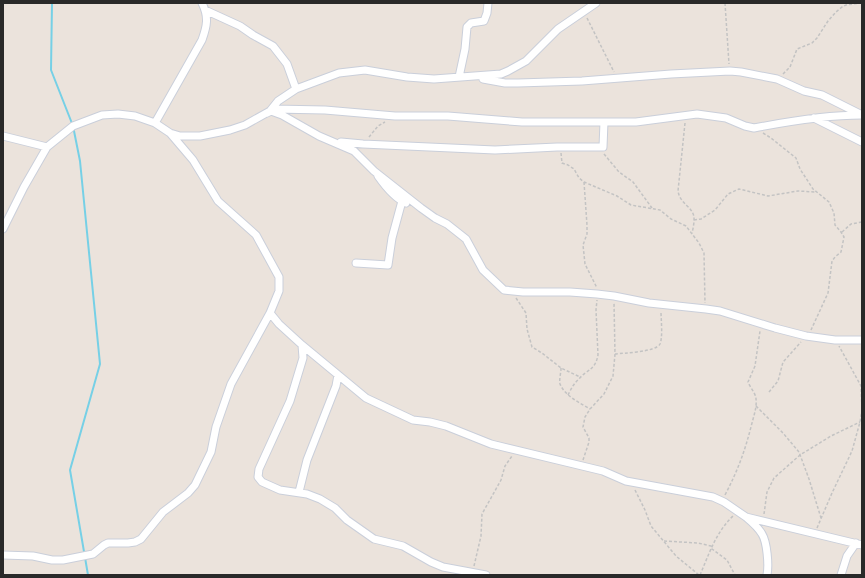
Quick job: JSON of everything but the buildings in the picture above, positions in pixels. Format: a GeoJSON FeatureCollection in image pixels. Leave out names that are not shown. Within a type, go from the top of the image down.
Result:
{"type":"FeatureCollection","features":[{"type":"Feature","properties":{"kind":"street"},"geometry":{"type":"LineString","coordinates":[[155,123],[202,40],[207,26],[205,10],[202,3]]}},
{"type":"Feature","properties":{"kind":"street"},"geometry":{"type":"LineString","coordinates":[[459,77],[465,49],[467,27],[471,24],[484,21],[488,3]]}},
{"type":"Feature","properties":{"kind":"street"},"geometry":{"type":"LineString","coordinates":[[267,113],[278,101],[296,89],[339,73],[365,70],[421,78],[474,77],[501,74],[526,61],[558,30],[596,3]]}},
{"type":"Feature","properties":{"kind":"street"},"geometry":{"type":"LineString","coordinates":[[205,10],[240,26],[273,46],[287,64],[296,89]]}},
{"type":"Feature","properties":{"kind":"street"},"geometry":{"type":"LineString","coordinates":[[474,77],[518,83],[730,72],[756,74],[777,79],[804,91],[822,95],[862,115]]}},
{"type":"Feature","properties":{"kind":"street"},"geometry":{"type":"LineString","coordinates":[[3,229],[24,187],[47,147],[73,126],[102,115],[118,114],[135,116],[155,123],[180,136],[200,136],[230,130],[245,125],[275,109],[325,110],[395,116],[448,116],[522,122],[636,122],[686,117],[697,114],[726,118],[754,128],[814,118],[840,115],[862,115]]}},
{"type":"Feature","properties":{"kind":"street"},"geometry":{"type":"LineString","coordinates":[[267,113],[271,111],[282,115],[320,136],[354,151],[374,171],[421,208],[447,224],[466,239],[483,270],[504,290],[570,292],[614,296],[649,303],[720,311],[806,336],[836,340],[862,340]]}},
{"type":"Feature","properties":{"kind":"street"},"geometry":{"type":"LineString","coordinates":[[814,118],[862,142]]}},
{"type":"Feature","properties":{"kind":"street"},"geometry":{"type":"LineString","coordinates":[[333,141],[363,144],[495,150],[557,147],[602,147],[604,142],[604,122]]}},
{"type":"Feature","properties":{"kind":"street"},"geometry":{"type":"LineString","coordinates":[[3,555],[33,556],[52,560],[63,560],[93,554],[108,543],[135,542],[141,538],[163,512],[188,493],[195,485],[210,452],[216,427],[231,384],[270,313],[279,291],[279,277],[256,235],[218,201],[193,160],[170,132]]}},
{"type":"Feature","properties":{"kind":"street"},"geometry":{"type":"LineString","coordinates":[[3,136],[47,147]]}},
{"type":"Feature","properties":{"kind":"street"},"geometry":{"type":"LineString","coordinates":[[374,171],[383,184],[402,201],[421,208]]}},
{"type":"Feature","properties":{"kind":"street"},"geometry":{"type":"LineString","coordinates":[[356,263],[388,265],[392,238],[402,201]]}},
{"type":"Feature","properties":{"kind":"street"},"geometry":{"type":"LineString","coordinates":[[270,313],[279,324],[302,345],[366,398],[413,420],[446,426],[491,444],[602,470],[632,483],[702,495],[722,501],[746,517],[761,532],[764,538],[768,567],[767,575]]}},
{"type":"Feature","properties":{"kind":"street"},"geometry":{"type":"LineString","coordinates":[[302,345],[303,358],[290,401],[259,469],[258,477],[262,482],[280,490],[299,492],[314,496],[326,502],[347,520],[374,539],[403,546],[443,567],[486,575]]}},
{"type":"Feature","properties":{"kind":"street"},"geometry":{"type":"LineString","coordinates":[[299,492],[307,460],[336,386],[338,375]]}},
{"type":"Feature","properties":{"kind":"street"},"geometry":{"type":"LineString","coordinates":[[746,517],[859,544]]}},
{"type":"Feature","properties":{"kind":"street"},"geometry":{"type":"LineString","coordinates":[[841,575],[847,556],[859,544]]}},
{"type":"Feature","properties":{"kind":"path"},"geometry":{"type":"LineString","coordinates":[[725,3],[728,33],[727,58],[730,72]]}},
{"type":"Feature","properties":{"kind":"path"},"geometry":{"type":"LineString","coordinates":[[777,79],[790,67],[797,49],[812,43],[836,12],[846,5],[860,3]]}},
{"type":"Feature","properties":{"kind":"path"},"geometry":{"type":"LineString","coordinates":[[584,12],[611,68],[619,78]]}},
{"type":"Feature","properties":{"kind":"path"},"geometry":{"type":"LineString","coordinates":[[363,144],[378,126],[395,116]]}},
{"type":"Feature","properties":{"kind":"path"},"geometry":{"type":"LineString","coordinates":[[686,117],[678,191],[679,198],[692,211],[694,220],[692,233]]}},
{"type":"Feature","properties":{"kind":"path"},"geometry":{"type":"LineString","coordinates":[[754,128],[771,138],[796,158],[800,169],[813,189],[829,202],[834,213],[835,225],[842,232],[844,237],[841,252],[834,256],[832,261],[828,293],[812,329],[783,362],[778,381],[769,392]]}},
{"type":"Feature","properties":{"kind":"path"},"geometry":{"type":"LineString","coordinates":[[557,147],[561,154],[562,163],[574,169],[579,178],[584,182],[617,196],[631,205],[652,208],[663,212],[671,219],[683,224],[692,233],[704,254],[706,309]]}},
{"type":"Feature","properties":{"kind":"path"},"geometry":{"type":"LineString","coordinates":[[602,147],[603,153],[619,172],[633,182],[652,208]]}},
{"type":"Feature","properties":{"kind":"path"},"geometry":{"type":"LineString","coordinates":[[568,395],[580,377],[594,366],[598,355],[596,310],[599,295],[585,264],[583,245],[587,234],[584,182]]}},
{"type":"Feature","properties":{"kind":"path"},"geometry":{"type":"LineString","coordinates":[[694,220],[701,219],[715,210],[728,194],[739,189],[768,196],[798,192],[816,192]]}},
{"type":"Feature","properties":{"kind":"path"},"geometry":{"type":"LineString","coordinates":[[842,232],[851,224],[862,222]]}},
{"type":"Feature","properties":{"kind":"path"},"geometry":{"type":"LineString","coordinates":[[511,291],[526,313],[527,329],[532,347],[542,352],[561,368],[580,377]]}},
{"type":"Feature","properties":{"kind":"path"},"geometry":{"type":"LineString","coordinates":[[583,466],[589,442],[589,438],[583,426],[585,417],[590,409],[604,394],[612,381],[613,376],[615,354],[614,296]]}},
{"type":"Feature","properties":{"kind":"path"},"geometry":{"type":"LineString","coordinates":[[615,354],[649,350],[660,344],[661,304]]}},
{"type":"Feature","properties":{"kind":"path"},"geometry":{"type":"LineString","coordinates":[[722,501],[737,472],[747,444],[756,406],[756,396],[751,390],[748,380],[755,366],[761,323]]}},
{"type":"Feature","properties":{"kind":"path"},"geometry":{"type":"LineString","coordinates":[[815,533],[852,451],[862,410],[861,386],[836,340]]}},
{"type":"Feature","properties":{"kind":"path"},"geometry":{"type":"LineString","coordinates":[[561,368],[560,382],[568,395],[590,409]]}},
{"type":"Feature","properties":{"kind":"path"},"geometry":{"type":"LineString","coordinates":[[756,406],[783,433],[800,455],[821,518]]}},
{"type":"Feature","properties":{"kind":"path"},"geometry":{"type":"LineString","coordinates":[[763,520],[764,503],[767,492],[774,478],[800,455],[831,436],[860,422]]}},
{"type":"Feature","properties":{"kind":"path"},"geometry":{"type":"LineString","coordinates":[[472,572],[481,536],[482,514],[501,480],[505,466],[516,450]]}},
{"type":"Feature","properties":{"kind":"path"},"geometry":{"type":"LineString","coordinates":[[632,483],[637,497],[645,510],[648,521],[676,556],[700,575],[712,547],[725,524],[738,511]]}},
{"type":"Feature","properties":{"kind":"path"},"geometry":{"type":"LineString","coordinates":[[663,541],[698,543],[712,547],[727,560],[735,575]]}},
{"type":"Feature","properties":{"kind":"waterway"},"geometry":{"type":"LineString","coordinates":[[52,3],[51,70],[73,126],[80,161],[100,364],[70,470],[88,575]]}}]}
